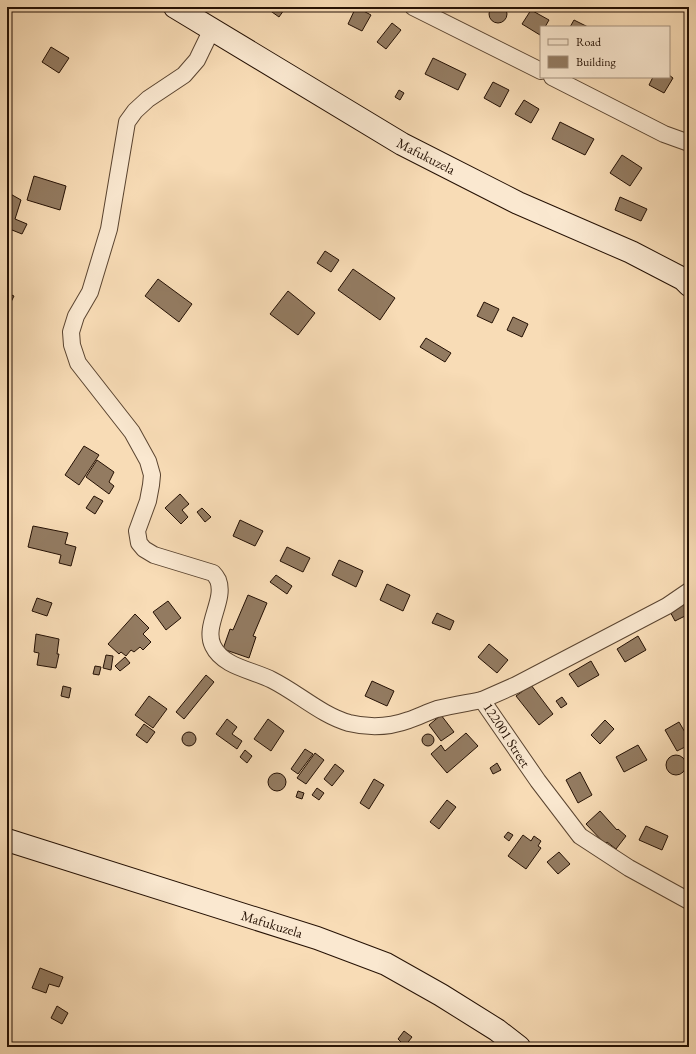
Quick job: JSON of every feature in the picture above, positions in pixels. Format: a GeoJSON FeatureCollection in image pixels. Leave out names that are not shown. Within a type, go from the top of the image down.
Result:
{"type":"FeatureCollection","features":[{"type":"Feature","properties":{"kind":"main road","name":"Mafukuzela"},"geometry":{"type":"LineString","coordinates":[[175,7],[402,144],[518,203],[631,252],[683,280],[689,285]]}},
{"type":"Feature","properties":{"kind":"main road","name":"Mafukuzela"},"geometry":{"type":"LineString","coordinates":[[7,840],[317,938],[386,964],[441,995],[497,1030],[519,1047]]}},
{"type":"Feature","properties":{"kind":"street"},"geometry":{"type":"LineString","coordinates":[[414,7],[540,70]]}},
{"type":"Feature","properties":{"kind":"street"},"geometry":{"type":"LineString","coordinates":[[212,29],[197,60],[184,75],[148,99],[135,111],[127,122],[109,229],[90,292],[76,316],[71,332],[72,345],[78,363],[132,432],[148,461],[152,475],[151,485],[148,501],[137,530],[139,543],[144,549],[154,555],[213,573],[218,581],[220,592],[211,627],[211,636],[212,644],[218,654],[231,662],[272,680],[328,714],[349,723],[372,726],[390,726],[408,721],[437,709],[482,700]]}},
{"type":"Feature","properties":{"kind":"street"},"geometry":{"type":"LineString","coordinates":[[554,78],[664,134],[689,143]]}},
{"type":"Feature","properties":{"kind":"street","name":"122001 Street"},"geometry":{"type":"LineString","coordinates":[[689,591],[667,606],[516,685],[482,700],[538,781],[580,836],[629,868],[689,901]]}},
{"type":"Feature","properties":{"kind":"building"},"geometry":{"type":"Polygon","coordinates":[[[498,5],[504,8],[507,14],[504,20],[498,23],[492,20],[489,14],[492,8],[498,5]]]}},
{"type":"Feature","properties":{"kind":"building"},"geometry":{"type":"Polygon","coordinates":[[[265,7],[286,7],[279,17],[265,7]]]}},
{"type":"Feature","properties":{"kind":"building"},"geometry":{"type":"Polygon","coordinates":[[[356,7],[371,15],[362,31],[348,24],[356,7]]]}},
{"type":"Feature","properties":{"kind":"building"},"geometry":{"type":"Polygon","coordinates":[[[531,10],[549,20],[546,26],[540,26],[540,35],[522,24],[531,10]]]}},
{"type":"Feature","properties":{"kind":"building"},"geometry":{"type":"Polygon","coordinates":[[[574,20],[586,26],[571,26],[574,20]]]}},
{"type":"Feature","properties":{"kind":"building"},"geometry":{"type":"Polygon","coordinates":[[[392,23],[401,30],[386,49],[377,42],[392,23]]]}},
{"type":"Feature","properties":{"kind":"building"},"geometry":{"type":"Polygon","coordinates":[[[51,47],[69,58],[59,73],[42,62],[51,47]]]}},
{"type":"Feature","properties":{"kind":"building"},"geometry":{"type":"Polygon","coordinates":[[[433,58],[466,74],[458,90],[425,74],[433,58]]]}},
{"type":"Feature","properties":{"kind":"building"},"geometry":{"type":"Polygon","coordinates":[[[670,76],[673,78],[664,93],[649,85],[652,78],[670,78],[670,76]]]}},
{"type":"Feature","properties":{"kind":"building"},"geometry":{"type":"Polygon","coordinates":[[[493,82],[509,90],[500,107],[484,98],[493,82]]]}},
{"type":"Feature","properties":{"kind":"building"},"geometry":{"type":"Polygon","coordinates":[[[399,90],[404,93],[400,100],[395,97],[399,90]]]}},
{"type":"Feature","properties":{"kind":"building"},"geometry":{"type":"Polygon","coordinates":[[[524,100],[539,109],[531,123],[515,114],[524,100]]]}},
{"type":"Feature","properties":{"kind":"building"},"geometry":{"type":"Polygon","coordinates":[[[560,122],[594,139],[585,155],[552,139],[560,122]]]}},
{"type":"Feature","properties":{"kind":"building"},"geometry":{"type":"Polygon","coordinates":[[[622,155],[642,168],[630,186],[610,173],[622,155]]]}},
{"type":"Feature","properties":{"kind":"building"},"geometry":{"type":"Polygon","coordinates":[[[34,176],[66,186],[60,210],[27,200],[34,176]]]}},
{"type":"Feature","properties":{"kind":"building"},"geometry":{"type":"Polygon","coordinates":[[[7,192],[21,200],[15,219],[27,224],[22,234],[7,228],[7,192]]]}},
{"type":"Feature","properties":{"kind":"building"},"geometry":{"type":"Polygon","coordinates":[[[620,197],[647,209],[641,221],[615,210],[620,197]]]}},
{"type":"Feature","properties":{"kind":"building"},"geometry":{"type":"Polygon","coordinates":[[[325,251],[339,260],[331,272],[317,263],[325,251]]]}},
{"type":"Feature","properties":{"kind":"building"},"geometry":{"type":"Polygon","coordinates":[[[353,269],[395,298],[380,320],[338,290],[353,269]]]}},
{"type":"Feature","properties":{"kind":"building"},"geometry":{"type":"Polygon","coordinates":[[[158,279],[192,304],[179,322],[145,296],[158,279]]]}},
{"type":"Feature","properties":{"kind":"building"},"geometry":{"type":"Polygon","coordinates":[[[288,291],[315,313],[298,335],[270,314],[288,291]]]}},
{"type":"Feature","properties":{"kind":"building"},"geometry":{"type":"Polygon","coordinates":[[[7,293],[14,296],[11,302],[7,300],[7,293]]]}},
{"type":"Feature","properties":{"kind":"building"},"geometry":{"type":"Polygon","coordinates":[[[484,302],[499,309],[492,323],[477,316],[484,302]]]}},
{"type":"Feature","properties":{"kind":"building"},"geometry":{"type":"Polygon","coordinates":[[[513,317],[528,324],[522,337],[507,330],[513,317]]]}},
{"type":"Feature","properties":{"kind":"building"},"geometry":{"type":"Polygon","coordinates":[[[426,338],[451,353],[445,362],[420,347],[426,338]]]}},
{"type":"Feature","properties":{"kind":"building"},"geometry":{"type":"Polygon","coordinates":[[[84,446],[99,455],[79,485],[65,475],[84,446]]]}},
{"type":"Feature","properties":{"kind":"building"},"geometry":{"type":"Polygon","coordinates":[[[97,460],[114,472],[109,482],[114,486],[109,494],[86,477],[97,460]]]}},
{"type":"Feature","properties":{"kind":"building"},"geometry":{"type":"Polygon","coordinates":[[[180,494],[189,504],[182,510],[188,517],[181,524],[165,508],[180,494]]]}},
{"type":"Feature","properties":{"kind":"building"},"geometry":{"type":"Polygon","coordinates":[[[94,496],[103,501],[95,514],[86,508],[94,496]]]}},
{"type":"Feature","properties":{"kind":"building"},"geometry":{"type":"Polygon","coordinates":[[[202,508],[211,517],[205,522],[197,512],[202,508]]]}},
{"type":"Feature","properties":{"kind":"building"},"geometry":{"type":"Polygon","coordinates":[[[240,520],[263,531],[255,546],[233,536],[240,520]]]}},
{"type":"Feature","properties":{"kind":"building"},"geometry":{"type":"Polygon","coordinates":[[[33,526],[68,533],[65,544],[76,547],[71,566],[59,563],[61,555],[28,547],[33,526]]]}},
{"type":"Feature","properties":{"kind":"building"},"geometry":{"type":"Polygon","coordinates":[[[287,547],[310,558],[303,572],[280,561],[287,547]]]}},
{"type":"Feature","properties":{"kind":"building"},"geometry":{"type":"Polygon","coordinates":[[[339,560],[363,571],[356,587],[332,575],[339,560]]]}},
{"type":"Feature","properties":{"kind":"building"},"geometry":{"type":"Polygon","coordinates":[[[276,575],[292,586],[287,594],[270,582],[276,575]]]}},
{"type":"Feature","properties":{"kind":"building"},"geometry":{"type":"Polygon","coordinates":[[[387,584],[410,595],[403,611],[380,600],[387,584]]]}},
{"type":"Feature","properties":{"kind":"building"},"geometry":{"type":"Polygon","coordinates":[[[248,595],[267,603],[253,636],[256,637],[249,658],[223,649],[230,629],[233,630],[248,595]]]}},
{"type":"Feature","properties":{"kind":"building"},"geometry":{"type":"Polygon","coordinates":[[[689,595],[689,614],[675,621],[667,606],[689,595]]]}},
{"type":"Feature","properties":{"kind":"building"},"geometry":{"type":"Polygon","coordinates":[[[37,598],[52,603],[47,616],[32,611],[37,598]]]}},
{"type":"Feature","properties":{"kind":"building"},"geometry":{"type":"Polygon","coordinates":[[[168,601],[181,618],[166,630],[153,612],[168,601]]]}},
{"type":"Feature","properties":{"kind":"building"},"geometry":{"type":"Polygon","coordinates":[[[437,613],[454,621],[450,630],[432,623],[437,613]]]}},
{"type":"Feature","properties":{"kind":"building"},"geometry":{"type":"Polygon","coordinates":[[[135,614],[149,628],[143,634],[151,642],[143,650],[140,647],[134,652],[131,650],[126,656],[121,652],[119,654],[108,644],[135,614]]]}},
{"type":"Feature","properties":{"kind":"building"},"geometry":{"type":"Polygon","coordinates":[[[36,634],[59,639],[57,654],[59,654],[56,668],[37,665],[39,653],[34,652],[36,634]]]}},
{"type":"Feature","properties":{"kind":"building"},"geometry":{"type":"Polygon","coordinates":[[[638,636],[646,650],[625,662],[617,649],[638,636]]]}},
{"type":"Feature","properties":{"kind":"building"},"geometry":{"type":"Polygon","coordinates":[[[489,644],[508,660],[497,673],[478,657],[489,644]]]}},
{"type":"Feature","properties":{"kind":"building"},"geometry":{"type":"Polygon","coordinates":[[[106,655],[113,656],[111,670],[103,668],[106,655]]]}},
{"type":"Feature","properties":{"kind":"building"},"geometry":{"type":"Polygon","coordinates":[[[125,657],[130,663],[120,671],[115,666],[125,657]]]}},
{"type":"Feature","properties":{"kind":"building"},"geometry":{"type":"Polygon","coordinates":[[[591,661],[599,675],[578,687],[569,674],[591,661]]]}},
{"type":"Feature","properties":{"kind":"building"},"geometry":{"type":"Polygon","coordinates":[[[95,666],[101,667],[99,675],[93,674],[95,666]]]}},
{"type":"Feature","properties":{"kind":"building"},"geometry":{"type":"Polygon","coordinates":[[[206,675],[214,682],[184,719],[176,712],[206,675]]]}},
{"type":"Feature","properties":{"kind":"building"},"geometry":{"type":"Polygon","coordinates":[[[372,681],[394,691],[387,706],[365,696],[372,681]]]}},
{"type":"Feature","properties":{"kind":"building"},"geometry":{"type":"Polygon","coordinates":[[[531,685],[553,714],[539,725],[516,696],[531,685]]]}},
{"type":"Feature","properties":{"kind":"building"},"geometry":{"type":"Polygon","coordinates":[[[63,686],[71,688],[69,698],[61,696],[63,686]]]}},
{"type":"Feature","properties":{"kind":"building"},"geometry":{"type":"Polygon","coordinates":[[[149,696],[167,709],[153,728],[135,715],[149,696]]]}},
{"type":"Feature","properties":{"kind":"building"},"geometry":{"type":"Polygon","coordinates":[[[562,697],[567,704],[561,708],[556,701],[562,697]]]}},
{"type":"Feature","properties":{"kind":"building"},"geometry":{"type":"Polygon","coordinates":[[[441,715],[454,732],[441,741],[429,725],[441,715]]]}},
{"type":"Feature","properties":{"kind":"building"},"geometry":{"type":"Polygon","coordinates":[[[227,719],[237,727],[232,734],[242,741],[237,749],[216,734],[227,719]]]}},
{"type":"Feature","properties":{"kind":"building"},"geometry":{"type":"Polygon","coordinates":[[[268,719],[284,731],[271,751],[254,739],[268,719]]]}},
{"type":"Feature","properties":{"kind":"building"},"geometry":{"type":"Polygon","coordinates":[[[605,720],[614,729],[600,744],[591,735],[605,720]]]}},
{"type":"Feature","properties":{"kind":"building"},"geometry":{"type":"Polygon","coordinates":[[[679,722],[689,739],[689,745],[677,751],[665,730],[679,722]]]}},
{"type":"Feature","properties":{"kind":"building"},"geometry":{"type":"Polygon","coordinates":[[[144,724],[155,732],[147,743],[136,735],[144,724]]]}},
{"type":"Feature","properties":{"kind":"building"},"geometry":{"type":"Polygon","coordinates":[[[186,732],[192,732],[196,736],[196,742],[192,746],[186,746],[182,742],[182,736],[186,732]]]}},
{"type":"Feature","properties":{"kind":"building"},"geometry":{"type":"Polygon","coordinates":[[[466,733],[478,746],[447,773],[431,754],[441,745],[445,751],[466,733]]]}},
{"type":"Feature","properties":{"kind":"building"},"geometry":{"type":"Polygon","coordinates":[[[426,734],[430,734],[434,740],[430,746],[426,746],[422,742],[422,738],[426,734]]]}},
{"type":"Feature","properties":{"kind":"building"},"geometry":{"type":"Polygon","coordinates":[[[638,745],[647,760],[624,772],[616,757],[638,745]]]}},
{"type":"Feature","properties":{"kind":"building"},"geometry":{"type":"Polygon","coordinates":[[[305,749],[313,754],[298,774],[291,769],[305,749]]]}},
{"type":"Feature","properties":{"kind":"building"},"geometry":{"type":"Polygon","coordinates":[[[245,750],[252,756],[247,763],[240,757],[245,750]]]}},
{"type":"Feature","properties":{"kind":"building"},"geometry":{"type":"Polygon","coordinates":[[[315,753],[324,760],[306,784],[297,778],[315,753]]]}},
{"type":"Feature","properties":{"kind":"building"},"geometry":{"type":"Polygon","coordinates":[[[676,755],[683,758],[686,765],[683,772],[676,775],[669,772],[666,765],[669,758],[676,755]]]}},
{"type":"Feature","properties":{"kind":"building"},"geometry":{"type":"Polygon","coordinates":[[[497,763],[501,770],[493,774],[490,768],[497,763]]]}},
{"type":"Feature","properties":{"kind":"building"},"geometry":{"type":"Polygon","coordinates":[[[335,764],[344,771],[332,786],[324,779],[335,764]]]}},
{"type":"Feature","properties":{"kind":"building"},"geometry":{"type":"Polygon","coordinates":[[[580,772],[592,795],[578,803],[566,780],[580,772]]]}},
{"type":"Feature","properties":{"kind":"building"},"geometry":{"type":"Polygon","coordinates":[[[277,773],[283,776],[286,782],[283,788],[277,791],[271,788],[268,782],[271,776],[277,773]]]}},
{"type":"Feature","properties":{"kind":"building"},"geometry":{"type":"Polygon","coordinates":[[[374,779],[384,785],[369,809],[360,803],[374,779]]]}},
{"type":"Feature","properties":{"kind":"building"},"geometry":{"type":"Polygon","coordinates":[[[317,788],[324,793],[319,800],[312,795],[317,788]]]}},
{"type":"Feature","properties":{"kind":"building"},"geometry":{"type":"Polygon","coordinates":[[[298,791],[304,793],[302,799],[296,797],[298,791]]]}},
{"type":"Feature","properties":{"kind":"building"},"geometry":{"type":"Polygon","coordinates":[[[447,800],[456,807],[439,829],[430,822],[447,800]]]}},
{"type":"Feature","properties":{"kind":"building"},"geometry":{"type":"Polygon","coordinates":[[[600,811],[617,830],[618,829],[626,836],[616,849],[607,842],[605,844],[586,824],[600,811]]]}},
{"type":"Feature","properties":{"kind":"building"},"geometry":{"type":"Polygon","coordinates":[[[646,826],[668,836],[662,850],[639,840],[646,826]]]}},
{"type":"Feature","properties":{"kind":"building"},"geometry":{"type":"Polygon","coordinates":[[[508,832],[513,835],[509,841],[504,837],[508,832]]]}},
{"type":"Feature","properties":{"kind":"building"},"geometry":{"type":"Polygon","coordinates":[[[523,835],[531,841],[534,836],[541,841],[538,846],[541,848],[526,869],[508,856],[523,835]]]}},
{"type":"Feature","properties":{"kind":"building"},"geometry":{"type":"Polygon","coordinates":[[[559,852],[570,864],[558,874],[547,862],[559,852]]]}},
{"type":"Feature","properties":{"kind":"building"},"geometry":{"type":"Polygon","coordinates":[[[40,968],[63,977],[59,987],[49,984],[46,993],[32,988],[40,968]]]}},
{"type":"Feature","properties":{"kind":"building"},"geometry":{"type":"Polygon","coordinates":[[[57,1006],[68,1013],[62,1024],[51,1018],[57,1006]]]}},
{"type":"Feature","properties":{"kind":"building"},"geometry":{"type":"Polygon","coordinates":[[[404,1031],[412,1037],[405,1046],[398,1039],[404,1031]]]}}]}
